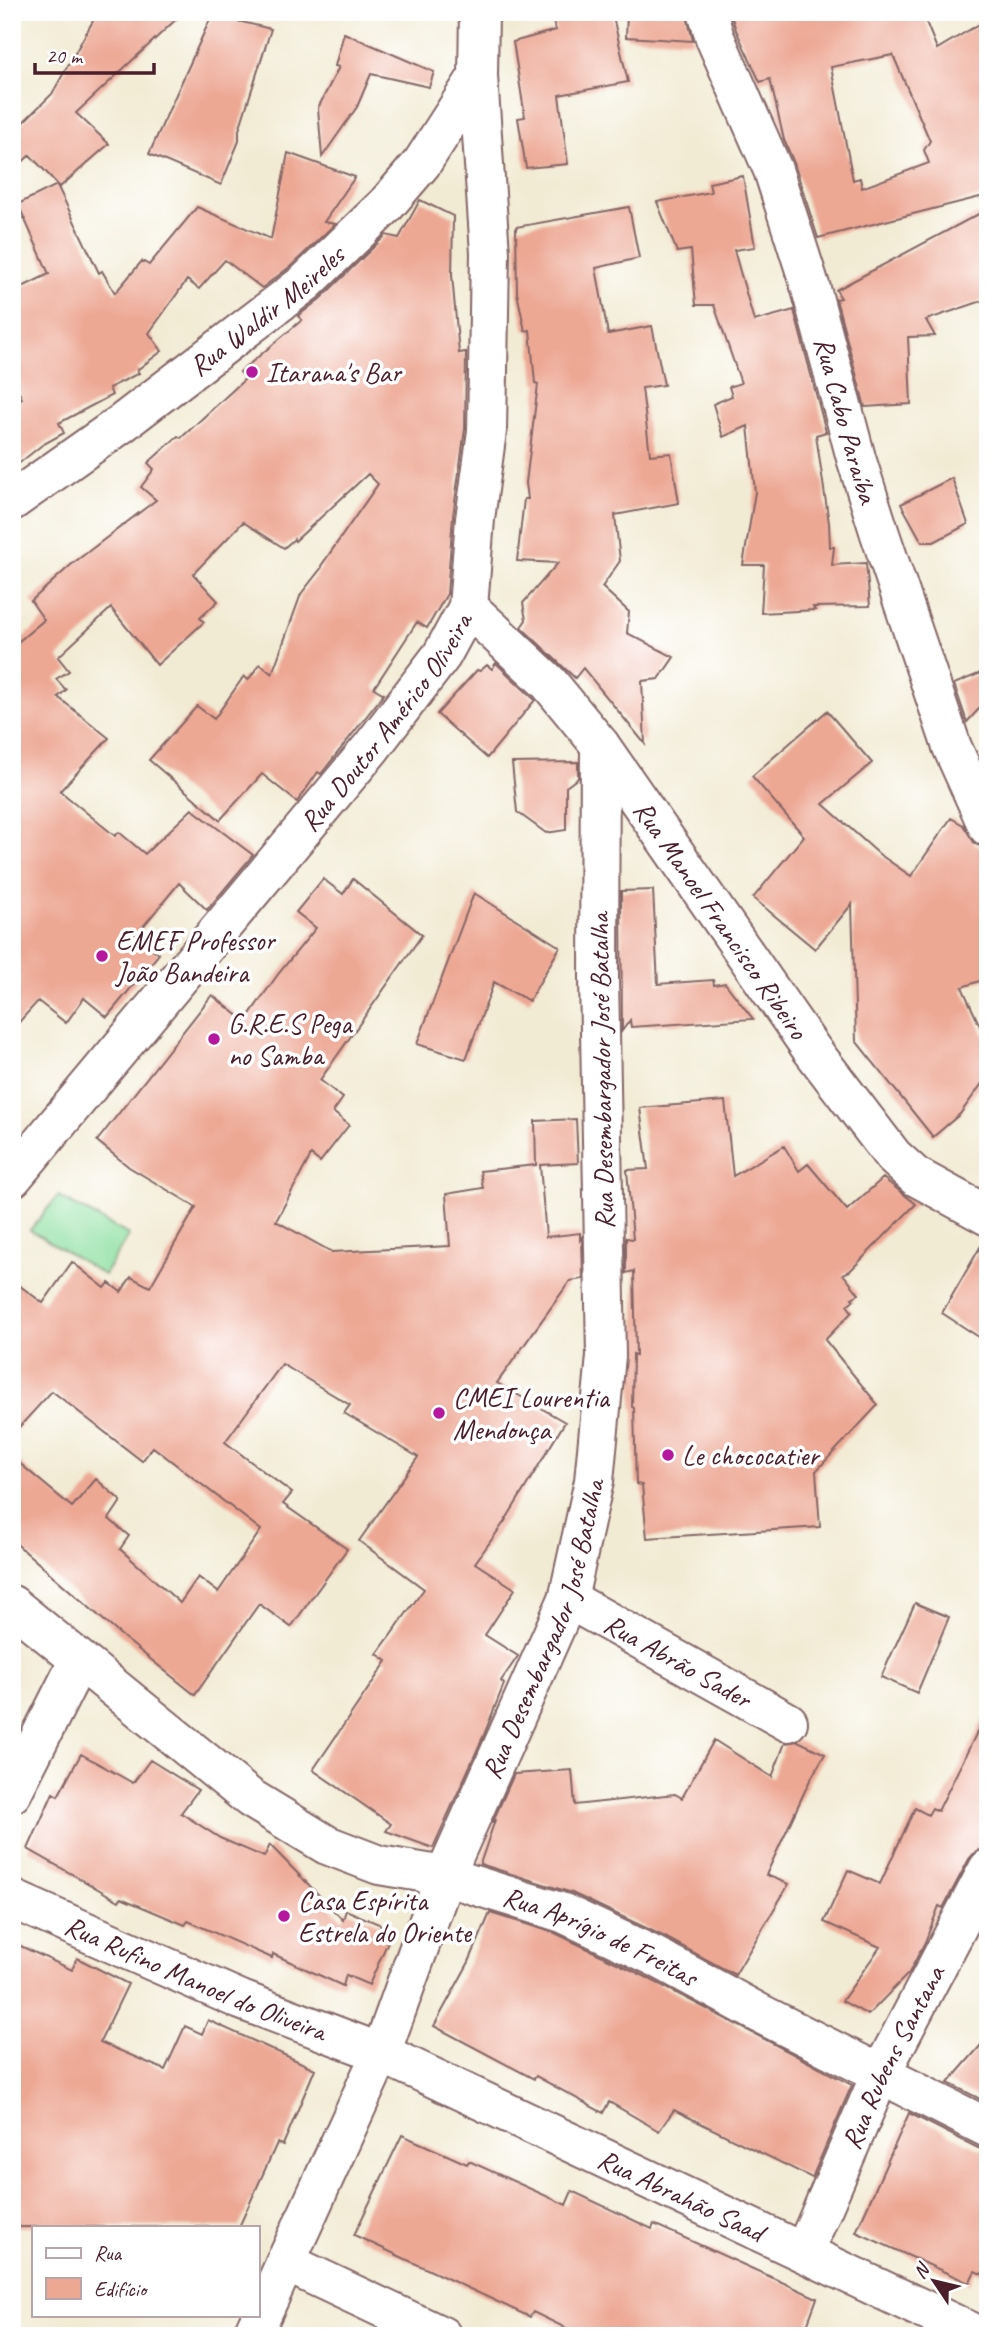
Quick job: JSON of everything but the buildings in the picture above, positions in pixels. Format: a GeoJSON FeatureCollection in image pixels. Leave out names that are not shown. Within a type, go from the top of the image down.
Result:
{"type":"FeatureCollection","features":[{"type":"Feature","properties":{"kind":"street","name":"Rua Doutor Américo Oliveira"},"geometry":{"type":"LineString","coordinates":[[12,1178],[371,748],[442,655],[468,607],[475,519],[487,431],[490,253],[478,76],[479,12]]}},
{"type":"Feature","properties":{"kind":"street","name":"Rua Cabo Paraíba"},"geometry":{"type":"LineString","coordinates":[[707,12],[715,38],[773,170],[811,289],[856,458],[880,534],[952,747],[988,827]]}},
{"type":"Feature","properties":{"kind":"street","name":"Rua Waldir Meireles"},"geometry":{"type":"LineString","coordinates":[[12,501],[121,424],[305,283],[395,195],[422,163],[478,76]]}},
{"type":"Feature","properties":{"kind":"street","name":"Rua Manoel Francisco Ribeiro"},"geometry":{"type":"LineString","coordinates":[[468,607],[550,683],[600,745],[812,1050],[893,1156],[915,1177],[988,1216]]}},
{"type":"Feature","properties":{"kind":"street","name":"Rua Desembargador José Batalha"},"geometry":{"type":"LineString","coordinates":[[252,2336],[381,2053],[445,1876],[568,1599],[594,1481],[606,1356],[599,977],[600,745]]}},
{"type":"Feature","properties":{"kind":"street","name":"Rua Abrão Sader"},"geometry":{"type":"LineString","coordinates":[[568,1599],[788,1722]]}},
{"type":"Feature","properties":{"kind":"street","name":"Rua Aprígio de Freitas"},"geometry":{"type":"LineString","coordinates":[[12,1605],[250,1798],[327,1845],[379,1865],[445,1876],[563,1913],[654,1956],[759,2013],[988,2128]]}},
{"type":"Feature","properties":{"kind":"street"},"geometry":{"type":"LineString","coordinates":[[12,1793],[79,1660]]}},
{"type":"Feature","properties":{"kind":"street","name":"Rua Rubens Santana"},"geometry":{"type":"LineString","coordinates":[[804,2252],[881,2073],[988,1869]]}},
{"type":"Feature","properties":{"kind":"street","name":"Rua Rufino Manoel do Oliveira"},"geometry":{"type":"LineString","coordinates":[[12,1899],[241,2000],[381,2053]]}},
{"type":"Feature","properties":{"kind":"street","name":"Rua Abrahão Saad"},"geometry":{"type":"LineString","coordinates":[[381,2053],[980,2336]]}},
{"type":"Feature","properties":{"kind":"street"},"geometry":{"type":"LineString","coordinates":[[285,2262],[442,2336]]}},
{"type":"Feature","properties":{"kind":"green space"},"geometry":{"type":"Polygon","coordinates":[[[58,1196],[129,1235],[104,1275],[30,1230],[58,1196]]]}},
{"type":"Feature","properties":{"kind":"place","name":"Itarana's Bar"},"geometry":{"type":"Point","coordinates":[252,372]}},
{"type":"Feature","properties":{"kind":"place","name":"EMEF Professor João Bandeira"},"geometry":{"type":"Point","coordinates":[102,956]}},
{"type":"Feature","properties":{"kind":"place","name":"G.R.E.S Pega no Samba"},"geometry":{"type":"Point","coordinates":[214,1039]}},
{"type":"Feature","properties":{"kind":"place","name":"CMEI Lourentia Mendonça"},"geometry":{"type":"Point","coordinates":[439,1413]}},
{"type":"Feature","properties":{"kind":"place","name":"Le chococatier"},"geometry":{"type":"Point","coordinates":[668,1455]}},
{"type":"Feature","properties":{"kind":"place","name":"Casa Espírita Estrela do Oriente"},"geometry":{"type":"Point","coordinates":[284,1916]}}]}
